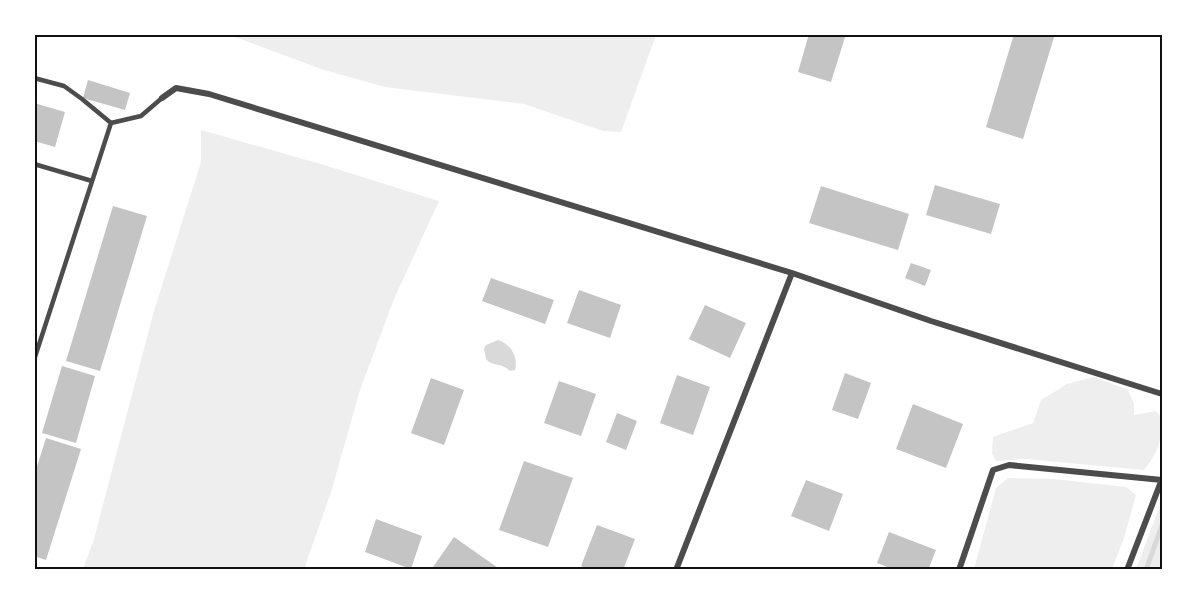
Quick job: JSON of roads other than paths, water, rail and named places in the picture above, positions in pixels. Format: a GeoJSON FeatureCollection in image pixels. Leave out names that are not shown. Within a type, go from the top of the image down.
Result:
{"type":"FeatureCollection","features":[{"type":"Feature","properties":{"kind":"street"},"geometry":{"type":"LineString","coordinates":[[162,98],[176,88],[209,94],[792,273],[931,321],[1162,394]]}},
{"type":"Feature","properties":{"kind":"street"},"geometry":{"type":"LineString","coordinates":[[676,570],[792,273]]}},
{"type":"Feature","properties":{"kind":"street"},"geometry":{"type":"LineString","coordinates":[[959,570],[993,470],[1009,465],[1162,479],[1127,570]]}},
{"type":"Feature","properties":{"kind":"lane"},"geometry":{"type":"LineString","coordinates":[[34,78],[64,86],[111,123]]}},
{"type":"Feature","properties":{"kind":"lane"},"geometry":{"type":"LineString","coordinates":[[111,123],[141,116],[162,98]]}},
{"type":"Feature","properties":{"kind":"lane"},"geometry":{"type":"LineString","coordinates":[[34,360],[111,123]]}},
{"type":"Feature","properties":{"kind":"lane"},"geometry":{"type":"LineString","coordinates":[[34,164],[92,181]]}},
{"type":"Feature","properties":{"kind":"waterway"},"geometry":{"type":"LineString","coordinates":[[1146,570],[1162,525]]}}]}
